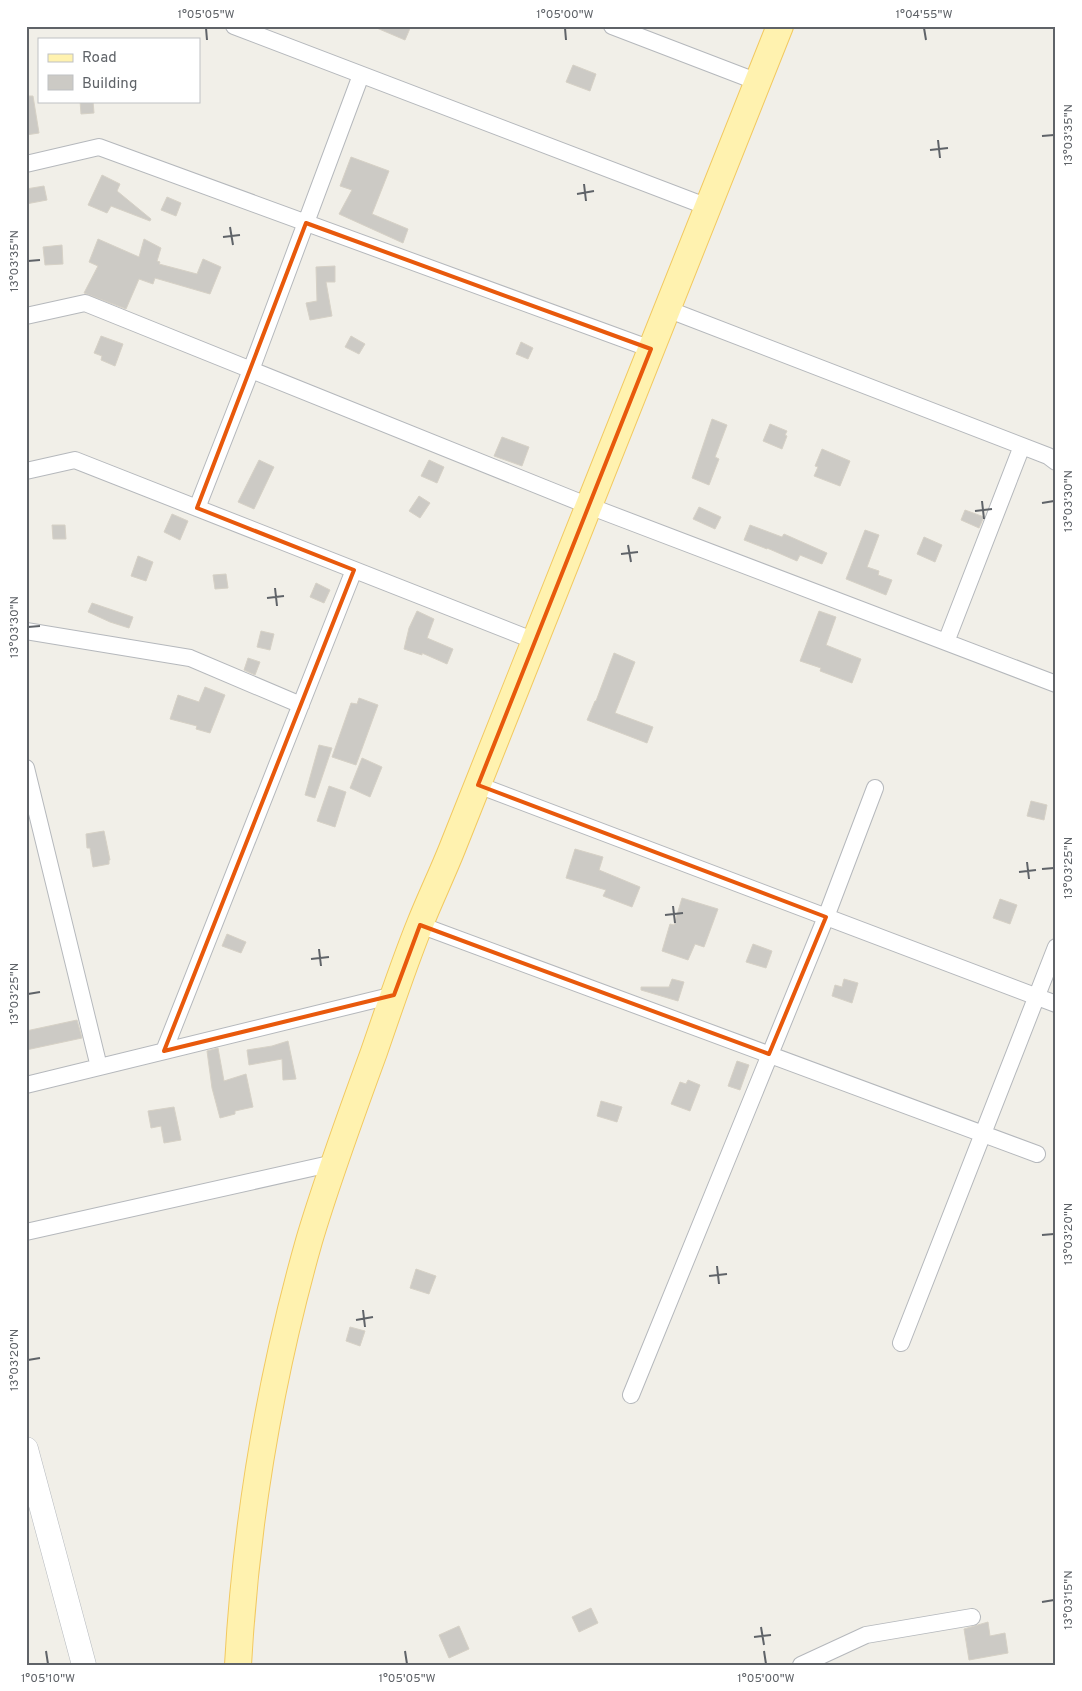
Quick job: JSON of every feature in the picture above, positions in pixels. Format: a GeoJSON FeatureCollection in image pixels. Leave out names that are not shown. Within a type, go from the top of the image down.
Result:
{"type":"FeatureCollection","features":[{"type":"Feature","properties":{"kind":"main road"},"geometry":{"type":"LineString","coordinates":[[238,1665],[240,1615],[256,1489],[271,1404],[309,1242],[334,1163],[420,925],[478,786],[780,26]]}},
{"type":"Feature","properties":{"kind":"main road"},"geometry":{"type":"LineString","coordinates":[[26,1449],[84,1665]]}},
{"type":"Feature","properties":{"kind":"street"},"geometry":{"type":"LineString","coordinates":[[234,26],[708,207]]}},
{"type":"Feature","properties":{"kind":"street"},"geometry":{"type":"LineString","coordinates":[[612,26],[758,82]]}},
{"type":"Feature","properties":{"kind":"street"},"geometry":{"type":"LineString","coordinates":[[197,508],[251,370],[361,75]]}},
{"type":"Feature","properties":{"kind":"street"},"geometry":{"type":"LineString","coordinates":[[26,164],[99,147],[651,349]]}},
{"type":"Feature","properties":{"kind":"street"},"geometry":{"type":"LineString","coordinates":[[26,316],[85,303],[589,506],[1056,684]]}},
{"type":"Feature","properties":{"kind":"street"},"geometry":{"type":"LineString","coordinates":[[667,309],[1048,456],[1056,462]]}},
{"type":"Feature","properties":{"kind":"street"},"geometry":{"type":"LineString","coordinates":[[946,642],[1022,446]]}},
{"type":"Feature","properties":{"kind":"street"},"geometry":{"type":"LineString","coordinates":[[26,471],[76,460],[535,641]]}},
{"type":"Feature","properties":{"kind":"street"},"geometry":{"type":"LineString","coordinates":[[164,1051],[354,570]]}},
{"type":"Feature","properties":{"kind":"street"},"geometry":{"type":"LineString","coordinates":[[26,631],[190,658],[301,705]]}},
{"type":"Feature","properties":{"kind":"street"},"geometry":{"type":"LineString","coordinates":[[26,768],[99,1067]]}},
{"type":"Feature","properties":{"kind":"street"},"geometry":{"type":"LineString","coordinates":[[478,786],[1056,1004]]}},
{"type":"Feature","properties":{"kind":"street"},"geometry":{"type":"LineString","coordinates":[[631,1395],[826,917],[875,788]]}},
{"type":"Feature","properties":{"kind":"street"},"geometry":{"type":"LineString","coordinates":[[420,925],[1037,1154]]}},
{"type":"Feature","properties":{"kind":"street"},"geometry":{"type":"LineString","coordinates":[[901,1343],[1056,947]]}},
{"type":"Feature","properties":{"kind":"street"},"geometry":{"type":"LineString","coordinates":[[26,1085],[394,995]]}},
{"type":"Feature","properties":{"kind":"street"},"geometry":{"type":"LineString","coordinates":[[26,1232],[334,1163]]}},
{"type":"Feature","properties":{"kind":"street"},"geometry":{"type":"LineString","coordinates":[[801,1665],[866,1636],[972,1617]]}},
{"type":"Feature","properties":{"kind":"highlighted area"},"geometry":{"type":"Polygon","coordinates":[[[306,223],[651,349],[478,785],[826,917],[769,1054],[420,925],[394,995],[164,1051],[354,570],[197,508],[306,223]]]}},
{"type":"Feature","properties":{"kind":"building"},"geometry":{"type":"Polygon","coordinates":[[[372,26],[411,26],[405,40],[372,26]]]}},
{"type":"Feature","properties":{"kind":"building"},"geometry":{"type":"Polygon","coordinates":[[[573,65],[596,74],[590,91],[566,82],[573,65]]]}},
{"type":"Feature","properties":{"kind":"building"},"geometry":{"type":"Polygon","coordinates":[[[26,96],[33,96],[39,133],[26,135],[26,96]]]}},
{"type":"Feature","properties":{"kind":"building"},"geometry":{"type":"Polygon","coordinates":[[[80,102],[93,102],[94,113],[81,114],[80,102]]]}},
{"type":"Feature","properties":{"kind":"building"},"geometry":{"type":"Polygon","coordinates":[[[351,157],[389,171],[372,214],[408,229],[403,243],[339,214],[352,190],[340,186],[351,157]]]}},
{"type":"Feature","properties":{"kind":"building"},"geometry":{"type":"Polygon","coordinates":[[[102,175],[120,184],[117,191],[151,219],[150,221],[111,206],[107,213],[88,205],[102,175]]]}},
{"type":"Feature","properties":{"kind":"building"},"geometry":{"type":"Polygon","coordinates":[[[44,186],[47,200],[26,204],[26,189],[44,186]]]}},
{"type":"Feature","properties":{"kind":"building"},"geometry":{"type":"Polygon","coordinates":[[[167,197],[181,203],[176,216],[161,210],[167,197]]]}},
{"type":"Feature","properties":{"kind":"building"},"geometry":{"type":"Polygon","coordinates":[[[98,239],[139,257],[144,239],[161,248],[157,261],[160,262],[159,264],[197,274],[203,259],[221,267],[210,294],[155,278],[153,284],[139,279],[126,309],[84,293],[98,266],[89,262],[98,239]]]}},
{"type":"Feature","properties":{"kind":"building"},"geometry":{"type":"Polygon","coordinates":[[[62,245],[63,264],[45,265],[43,247],[62,245]]]}},
{"type":"Feature","properties":{"kind":"building"},"geometry":{"type":"Polygon","coordinates":[[[335,266],[335,282],[326,282],[332,316],[310,320],[306,303],[317,301],[316,267],[335,266]]]}},
{"type":"Feature","properties":{"kind":"building"},"geometry":{"type":"Polygon","coordinates":[[[101,336],[123,344],[115,366],[101,360],[102,356],[94,353],[101,336]]]}},
{"type":"Feature","properties":{"kind":"building"},"geometry":{"type":"Polygon","coordinates":[[[351,336],[365,344],[359,354],[345,347],[351,336]]]}},
{"type":"Feature","properties":{"kind":"building"},"geometry":{"type":"Polygon","coordinates":[[[521,342],[533,348],[528,359],[516,354],[521,342]]]}},
{"type":"Feature","properties":{"kind":"building"},"geometry":{"type":"Polygon","coordinates":[[[712,419],[727,425],[715,457],[719,459],[709,485],[692,478],[712,419]]]}},
{"type":"Feature","properties":{"kind":"building"},"geometry":{"type":"Polygon","coordinates":[[[770,424],[787,431],[782,449],[763,441],[770,424]]]}},
{"type":"Feature","properties":{"kind":"building"},"geometry":{"type":"Polygon","coordinates":[[[502,437],[529,447],[522,466],[494,456],[502,437]]]}},
{"type":"Feature","properties":{"kind":"building"},"geometry":{"type":"Polygon","coordinates":[[[822,449],[850,461],[840,486],[814,476],[818,467],[815,466],[822,449]]]}},
{"type":"Feature","properties":{"kind":"building"},"geometry":{"type":"Polygon","coordinates":[[[259,460],[274,467],[254,509],[238,502],[259,460]]]}},
{"type":"Feature","properties":{"kind":"building"},"geometry":{"type":"Polygon","coordinates":[[[429,460],[444,467],[437,483],[421,476],[429,460]]]}},
{"type":"Feature","properties":{"kind":"building"},"geometry":{"type":"Polygon","coordinates":[[[419,496],[430,503],[420,518],[409,511],[419,496]]]}},
{"type":"Feature","properties":{"kind":"building"},"geometry":{"type":"Polygon","coordinates":[[[699,507],[721,517],[715,529],[693,519],[699,507]]]}},
{"type":"Feature","properties":{"kind":"building"},"geometry":{"type":"Polygon","coordinates":[[[965,510],[984,517],[979,528],[961,520],[965,510]]]}},
{"type":"Feature","properties":{"kind":"building"},"geometry":{"type":"Polygon","coordinates":[[[172,514],[188,521],[180,540],[164,532],[172,514]]]}},
{"type":"Feature","properties":{"kind":"building"},"geometry":{"type":"Polygon","coordinates":[[[52,525],[65,525],[66,539],[53,539],[52,525]]]}},
{"type":"Feature","properties":{"kind":"building"},"geometry":{"type":"Polygon","coordinates":[[[750,525],[782,537],[784,534],[827,553],[822,564],[800,555],[797,561],[744,540],[750,525]]]}},
{"type":"Feature","properties":{"kind":"building"},"geometry":{"type":"Polygon","coordinates":[[[865,530],[879,535],[867,567],[879,571],[878,575],[892,580],[886,595],[846,579],[865,530]]]}},
{"type":"Feature","properties":{"kind":"building"},"geometry":{"type":"Polygon","coordinates":[[[924,537],[942,545],[935,562],[917,554],[924,537]]]}},
{"type":"Feature","properties":{"kind":"building"},"geometry":{"type":"Polygon","coordinates":[[[138,556],[153,562],[146,581],[131,576],[138,556]]]}},
{"type":"Feature","properties":{"kind":"building"},"geometry":{"type":"Polygon","coordinates":[[[226,574],[228,588],[215,589],[213,575],[226,574]]]}},
{"type":"Feature","properties":{"kind":"building"},"geometry":{"type":"Polygon","coordinates":[[[316,583],[330,590],[324,603],[310,597],[316,583]]]}},
{"type":"Feature","properties":{"kind":"building"},"geometry":{"type":"Polygon","coordinates":[[[92,603],[133,617],[129,628],[88,612],[92,603]]]}},
{"type":"Feature","properties":{"kind":"building"},"geometry":{"type":"Polygon","coordinates":[[[417,611],[434,619],[427,638],[453,649],[447,664],[422,653],[422,655],[404,649],[409,628],[417,611]]]}},
{"type":"Feature","properties":{"kind":"building"},"geometry":{"type":"Polygon","coordinates":[[[819,611],[836,617],[826,645],[861,659],[852,683],[820,671],[821,668],[800,661],[819,611]]]}},
{"type":"Feature","properties":{"kind":"building"},"geometry":{"type":"Polygon","coordinates":[[[261,631],[274,634],[270,650],[257,647],[261,631]]]}},
{"type":"Feature","properties":{"kind":"building"},"geometry":{"type":"Polygon","coordinates":[[[614,653],[635,662],[615,713],[653,727],[647,743],[587,720],[614,653]]]}},
{"type":"Feature","properties":{"kind":"building"},"geometry":{"type":"Polygon","coordinates":[[[248,658],[260,662],[255,675],[244,670],[248,658]]]}},
{"type":"Feature","properties":{"kind":"building"},"geometry":{"type":"Polygon","coordinates":[[[205,687],[225,695],[210,733],[196,729],[197,726],[170,719],[178,695],[199,702],[205,687]]]}},
{"type":"Feature","properties":{"kind":"building"},"geometry":{"type":"Polygon","coordinates":[[[359,698],[378,705],[356,765],[332,757],[351,703],[357,704],[359,698]]]}},
{"type":"Feature","properties":{"kind":"building"},"geometry":{"type":"Polygon","coordinates":[[[319,745],[332,748],[315,798],[305,795],[319,745]]]}},
{"type":"Feature","properties":{"kind":"building"},"geometry":{"type":"Polygon","coordinates":[[[362,758],[382,767],[370,797],[350,788],[362,758]]]}},
{"type":"Feature","properties":{"kind":"building"},"geometry":{"type":"Polygon","coordinates":[[[329,786],[346,792],[335,827],[317,821],[329,786]]]}},
{"type":"Feature","properties":{"kind":"building"},"geometry":{"type":"Polygon","coordinates":[[[1031,801],[1047,805],[1044,820],[1027,816],[1031,801]]]}},
{"type":"Feature","properties":{"kind":"building"},"geometry":{"type":"Polygon","coordinates":[[[104,831],[110,860],[109,864],[93,867],[90,848],[87,848],[86,834],[104,831]]]}},
{"type":"Feature","properties":{"kind":"building"},"geometry":{"type":"Polygon","coordinates":[[[575,849],[603,857],[599,870],[640,887],[632,907],[603,896],[606,890],[566,878],[575,849]]]}},
{"type":"Feature","properties":{"kind":"building"},"geometry":{"type":"Polygon","coordinates":[[[682,898],[718,909],[704,947],[695,944],[688,960],[662,951],[670,924],[674,925],[682,898]]]}},
{"type":"Feature","properties":{"kind":"building"},"geometry":{"type":"Polygon","coordinates":[[[1000,899],[1017,905],[1010,924],[993,918],[1000,899]]]}},
{"type":"Feature","properties":{"kind":"building"},"geometry":{"type":"Polygon","coordinates":[[[227,934],[246,942],[241,953],[222,946],[227,934]]]}},
{"type":"Feature","properties":{"kind":"building"},"geometry":{"type":"Polygon","coordinates":[[[753,944],[772,951],[766,968],[746,962],[753,944]]]}},
{"type":"Feature","properties":{"kind":"building"},"geometry":{"type":"Polygon","coordinates":[[[672,979],[684,982],[678,1001],[641,990],[641,987],[669,987],[672,979]]]}},
{"type":"Feature","properties":{"kind":"building"},"geometry":{"type":"Polygon","coordinates":[[[844,979],[858,983],[852,1003],[832,996],[835,985],[842,987],[844,979]]]}},
{"type":"Feature","properties":{"kind":"building"},"geometry":{"type":"Polygon","coordinates":[[[77,1020],[82,1038],[26,1050],[26,1031],[77,1020]]]}},
{"type":"Feature","properties":{"kind":"building"},"geometry":{"type":"Polygon","coordinates":[[[288,1041],[296,1079],[283,1080],[282,1059],[249,1065],[247,1050],[288,1041]]]}},
{"type":"Feature","properties":{"kind":"building"},"geometry":{"type":"Polygon","coordinates":[[[218,1048],[224,1081],[246,1074],[253,1107],[235,1111],[235,1114],[220,1118],[212,1088],[207,1051],[218,1048]]]}},
{"type":"Feature","properties":{"kind":"building"},"geometry":{"type":"Polygon","coordinates":[[[737,1061],[749,1065],[740,1090],[728,1086],[737,1061]]]}},
{"type":"Feature","properties":{"kind":"building"},"geometry":{"type":"Polygon","coordinates":[[[688,1080],[700,1085],[690,1111],[671,1104],[680,1082],[686,1084],[688,1080]]]}},
{"type":"Feature","properties":{"kind":"building"},"geometry":{"type":"Polygon","coordinates":[[[601,1101],[622,1107],[617,1122],[597,1116],[601,1101]]]}},
{"type":"Feature","properties":{"kind":"building"},"geometry":{"type":"Polygon","coordinates":[[[174,1107],[181,1140],[164,1143],[161,1126],[151,1128],[148,1111],[174,1107]]]}},
{"type":"Feature","properties":{"kind":"building"},"geometry":{"type":"Polygon","coordinates":[[[416,1269],[436,1276],[429,1294],[410,1288],[416,1269]]]}},
{"type":"Feature","properties":{"kind":"building"},"geometry":{"type":"Polygon","coordinates":[[[350,1327],[365,1331],[360,1346],[346,1341],[350,1327]]]}},
{"type":"Feature","properties":{"kind":"building"},"geometry":{"type":"Polygon","coordinates":[[[591,1608],[598,1623],[579,1632],[572,1617],[591,1608]]]}},
{"type":"Feature","properties":{"kind":"building"},"geometry":{"type":"Polygon","coordinates":[[[988,1622],[990,1636],[1005,1633],[1008,1653],[969,1660],[964,1629],[988,1622]]]}},
{"type":"Feature","properties":{"kind":"building"},"geometry":{"type":"Polygon","coordinates":[[[459,1626],[469,1649],[449,1658],[439,1635],[459,1626]]]}}]}
